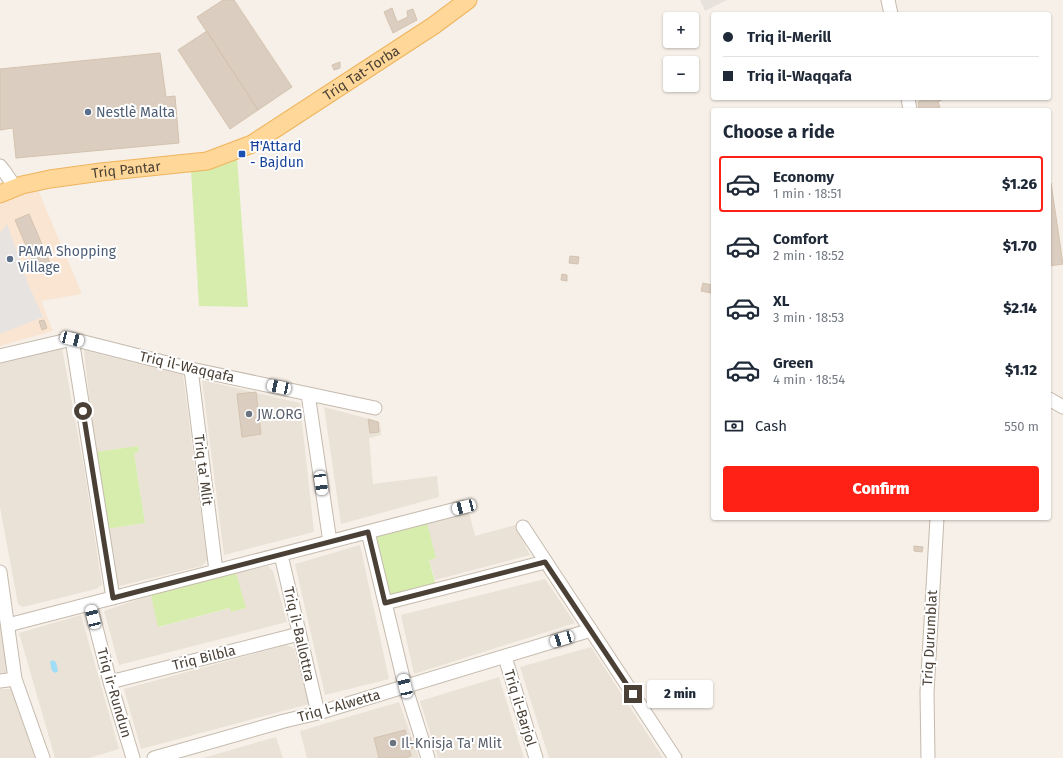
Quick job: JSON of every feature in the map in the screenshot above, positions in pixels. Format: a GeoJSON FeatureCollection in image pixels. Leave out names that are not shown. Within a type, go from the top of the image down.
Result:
{"type":"FeatureCollection","features":[{"type":"Feature","properties":{"kind":"main road","name":"Triq Tat-Torba"},"geometry":{"type":"LineString","coordinates":[[252,144],[433,26],[468,0]]}},
{"type":"Feature","properties":{"kind":"main road","name":"Triq Pantar"},"geometry":{"type":"LineString","coordinates":[[7,191],[50,179],[207,161],[252,144]]}},
{"type":"Feature","properties":{"kind":"street"},"geometry":{"type":"LineString","coordinates":[[888,0],[891,12]]}},
{"type":"Feature","properties":{"kind":"street"},"geometry":{"type":"LineString","coordinates":[[0,166],[4,171],[7,191]]}},
{"type":"Feature","properties":{"kind":"street"},"geometry":{"type":"LineString","coordinates":[[72,339],[113,598]]}},
{"type":"Feature","properties":{"kind":"street","name":"Triq il-Waqqafa"},"geometry":{"type":"LineString","coordinates":[[0,356],[72,339],[190,369],[375,408]]}},
{"type":"Feature","properties":{"kind":"street","name":"Triq ta' Mlit"},"geometry":{"type":"LineString","coordinates":[[190,369],[216,571]]}},
{"type":"Feature","properties":{"kind":"street"},"geometry":{"type":"LineString","coordinates":[[308,394],[330,542]]}},
{"type":"Feature","properties":{"kind":"street"},"geometry":{"type":"LineString","coordinates":[[1051,400],[1063,407]]}},
{"type":"Feature","properties":{"kind":"street"},"geometry":{"type":"LineString","coordinates":[[8,625],[464,507]]}},
{"type":"Feature","properties":{"kind":"street","name":"Triq Durumblat"},"geometry":{"type":"LineString","coordinates":[[928,758],[927,692],[936,520]]}},
{"type":"Feature","properties":{"kind":"street"},"geometry":{"type":"LineString","coordinates":[[523,527],[675,758]]}},
{"type":"Feature","properties":{"kind":"street"},"geometry":{"type":"LineString","coordinates":[[368,532],[405,686],[428,758]]}},
{"type":"Feature","properties":{"kind":"street","name":"Triq il-Ballottra"},"geometry":{"type":"LineString","coordinates":[[281,554],[318,713]]}},
{"type":"Feature","properties":{"kind":"street"},"geometry":{"type":"LineString","coordinates":[[385,603],[545,562]]}},
{"type":"Feature","properties":{"kind":"street"},"geometry":{"type":"LineString","coordinates":[[0,572],[16,679],[42,758]]}},
{"type":"Feature","properties":{"kind":"street","name":"Triq ir-Rundun"},"geometry":{"type":"LineString","coordinates":[[90,604],[110,682],[133,758]]}},
{"type":"Feature","properties":{"kind":"street","name":"Triq l-Alwetta"},"geometry":{"type":"LineString","coordinates":[[154,758],[318,713],[591,630]]}},
{"type":"Feature","properties":{"kind":"street","name":"Triq Bilbla"},"geometry":{"type":"LineString","coordinates":[[110,682],[299,634]]}},
{"type":"Feature","properties":{"kind":"street","name":"Triq il-Barjol"},"geometry":{"type":"LineString","coordinates":[[505,657],[536,758]]}},
{"type":"Feature","properties":{"kind":"street"},"geometry":{"type":"LineString","coordinates":[[0,681],[16,679]]}},
{"type":"Feature","properties":{"kind":"shaded area"},"geometry":{"type":"Polygon","coordinates":[[[700,0],[727,0],[705,11],[700,0]]]}},
{"type":"Feature","properties":{"kind":"shaded area","name":"PAMA Shopping Village"},"geometry":{"type":"Polygon","coordinates":[[[38,190],[82,294],[41,301],[53,331],[0,346],[0,201],[38,190]]]}},
{"type":"Feature","properties":{"kind":"shaded area","name":"PAMA Shopping Village"},"geometry":{"type":"Polygon","coordinates":[[[7,224],[28,284],[43,317],[0,334],[0,234],[7,224]]]}},
{"type":"Feature","properties":{"kind":"shaded area"},"geometry":{"type":"Polygon","coordinates":[[[62,348],[84,468],[102,585],[96,589],[23,607],[18,604],[0,507],[0,364],[62,348]]]}},
{"type":"Feature","properties":{"kind":"shaded area"},"geometry":{"type":"Polygon","coordinates":[[[84,350],[183,375],[207,560],[202,566],[119,586],[107,529],[145,523],[134,453],[139,452],[138,446],[95,452],[84,350]]]}},
{"type":"Feature","properties":{"kind":"shaded area"},"geometry":{"type":"Polygon","coordinates":[[[202,380],[300,403],[314,532],[224,555],[202,380]]]}},
{"type":"Feature","properties":{"kind":"shaded area"},"geometry":{"type":"Polygon","coordinates":[[[324,407],[380,422],[381,435],[369,438],[373,484],[437,476],[439,497],[341,524],[324,407]]]}},
{"type":"Feature","properties":{"kind":"shaded area"},"geometry":{"type":"Polygon","coordinates":[[[469,513],[475,536],[515,525],[530,555],[435,580],[429,559],[435,558],[427,523],[469,513]]]}},
{"type":"Feature","properties":{"kind":"shaded area"},"geometry":{"type":"Polygon","coordinates":[[[360,545],[389,679],[325,695],[295,564],[360,545]]]}},
{"type":"Feature","properties":{"kind":"shaded area"},"geometry":{"type":"Polygon","coordinates":[[[268,566],[273,571],[287,622],[119,665],[104,611],[151,595],[159,627],[231,608],[231,612],[245,608],[236,573],[268,566]]]}},
{"type":"Feature","properties":{"kind":"shaded area"},"geometry":{"type":"Polygon","coordinates":[[[545,579],[575,623],[414,674],[401,615],[545,579]]]}},
{"type":"Feature","properties":{"kind":"shaded area"},"geometry":{"type":"Polygon","coordinates":[[[81,615],[119,749],[89,758],[55,758],[19,633],[81,615]]]}},
{"type":"Feature","properties":{"kind":"shaded area"},"geometry":{"type":"Polygon","coordinates":[[[0,622],[9,668],[6,676],[0,677],[0,622]]]}},
{"type":"Feature","properties":{"kind":"shaded area"},"geometry":{"type":"Polygon","coordinates":[[[286,645],[294,648],[309,704],[141,749],[124,689],[286,645]]]}},
{"type":"Feature","properties":{"kind":"shaded area"},"geometry":{"type":"Polygon","coordinates":[[[591,647],[663,758],[549,758],[520,667],[591,647]]]}},
{"type":"Feature","properties":{"kind":"shaded area"},"geometry":{"type":"Polygon","coordinates":[[[499,677],[524,758],[438,758],[420,701],[499,677]]]}},
{"type":"Feature","properties":{"kind":"shaded area"},"geometry":{"type":"Polygon","coordinates":[[[0,689],[12,689],[35,758],[0,758],[0,689]]]}},
{"type":"Feature","properties":{"kind":"shaded area"},"geometry":{"type":"Polygon","coordinates":[[[399,702],[419,758],[307,758],[300,731],[399,702]]]}},
{"type":"Feature","properties":{"kind":"shaded area"},"geometry":{"type":"Polygon","coordinates":[[[276,737],[283,758],[203,758],[276,737]]]}},
{"type":"Feature","properties":{"kind":"green space"},"geometry":{"type":"Polygon","coordinates":[[[237,157],[248,307],[199,306],[191,171],[237,157]]]}},
{"type":"Feature","properties":{"kind":"green space"},"geometry":{"type":"Polygon","coordinates":[[[138,446],[139,452],[134,453],[145,523],[107,529],[95,452],[138,446]]]}},
{"type":"Feature","properties":{"kind":"green space"},"geometry":{"type":"Polygon","coordinates":[[[427,523],[436,558],[429,560],[436,586],[390,597],[375,536],[427,523]]]}},
{"type":"Feature","properties":{"kind":"green space"},"geometry":{"type":"Polygon","coordinates":[[[236,573],[246,608],[231,612],[230,608],[158,627],[151,595],[236,573]]]}},
{"type":"Feature","properties":{"kind":"water"},"geometry":{"type":"Polygon","coordinates":[[[52,660],[56,662],[58,671],[56,673],[52,671],[50,662],[52,660]]]}},
{"type":"Feature","properties":{"kind":"building"},"geometry":{"type":"Polygon","coordinates":[[[223,0],[234,0],[292,87],[258,110],[197,17],[223,0]]]}},
{"type":"Feature","properties":{"kind":"building"},"geometry":{"type":"Polygon","coordinates":[[[392,8],[397,22],[408,17],[407,11],[413,9],[417,20],[393,33],[384,12],[392,8]]]}},
{"type":"Feature","properties":{"kind":"building"},"geometry":{"type":"Polygon","coordinates":[[[207,31],[258,110],[230,129],[178,50],[207,31]]]}},
{"type":"Feature","properties":{"kind":"building","name":"Nestlè Malta"},"geometry":{"type":"Polygon","coordinates":[[[160,53],[166,97],[175,96],[179,143],[16,158],[13,128],[0,130],[0,69],[160,53]]]}},
{"type":"Feature","properties":{"kind":"building"},"geometry":{"type":"Polygon","coordinates":[[[340,62],[340,68],[334,70],[332,65],[340,62]]]}},
{"type":"Feature","properties":{"kind":"building"},"geometry":{"type":"Polygon","coordinates":[[[921,100],[941,100],[938,102],[940,107],[938,108],[919,108],[918,102],[921,100]]]}},
{"type":"Feature","properties":{"kind":"building"},"geometry":{"type":"Polygon","coordinates":[[[1051,183],[1063,264],[1051,266],[1051,183]]]}},
{"type":"Feature","properties":{"kind":"building"},"geometry":{"type":"Polygon","coordinates":[[[29,214],[50,263],[36,269],[15,220],[29,214]]]}},
{"type":"Feature","properties":{"kind":"building"},"geometry":{"type":"Polygon","coordinates":[[[570,256],[579,257],[578,264],[569,263],[570,256]]]}},
{"type":"Feature","properties":{"kind":"building"},"geometry":{"type":"Polygon","coordinates":[[[562,274],[567,275],[567,281],[561,280],[562,274]]]}},
{"type":"Feature","properties":{"kind":"building"},"geometry":{"type":"Polygon","coordinates":[[[703,283],[711,285],[711,293],[701,291],[703,283]]]}},
{"type":"Feature","properties":{"kind":"building"},"geometry":{"type":"Polygon","coordinates":[[[44,320],[47,328],[42,330],[39,321],[44,320]]]}},
{"type":"Feature","properties":{"kind":"building","name":"JW.ORG"},"geometry":{"type":"Polygon","coordinates":[[[256,392],[261,434],[242,437],[237,394],[256,392]]]}},
{"type":"Feature","properties":{"kind":"building"},"geometry":{"type":"Polygon","coordinates":[[[368,419],[378,422],[379,432],[370,433],[368,419]]]}},
{"type":"Feature","properties":{"kind":"building"},"geometry":{"type":"Polygon","coordinates":[[[914,546],[923,547],[922,552],[914,551],[914,546]]]}},
{"type":"Feature","properties":{"kind":"building","name":"Il-Knisja Ta' Mlit"},"geometry":{"type":"Polygon","coordinates":[[[405,730],[407,738],[410,737],[413,748],[409,749],[411,756],[404,758],[379,758],[374,738],[405,730]]]}},
{"type":"Feature","properties":{"kind":"place","name":"Nestlè Malta"},"geometry":{"type":"Point","coordinates":[88,112]}},
{"type":"Feature","properties":{"kind":"place","name":"Ħ'Attard - Bajdun"},"geometry":{"type":"Point","coordinates":[242,154]}},
{"type":"Feature","properties":{"kind":"place","name":"PAMA Shopping Village"},"geometry":{"type":"Point","coordinates":[10,259]}},
{"type":"Feature","properties":{"kind":"place","name":"JW.ORG"},"geometry":{"type":"Point","coordinates":[249,414]}},
{"type":"Feature","properties":{"kind":"place","name":"Il-Knisja Ta' Mlit"},"geometry":{"type":"Point","coordinates":[393,743]}},
{"type":"Feature","properties":{"kind":"route"},"geometry":{"type":"LineString","coordinates":[[83,411],[113,598],[368,532],[385,603],[545,562],[633,694]]}}]}
